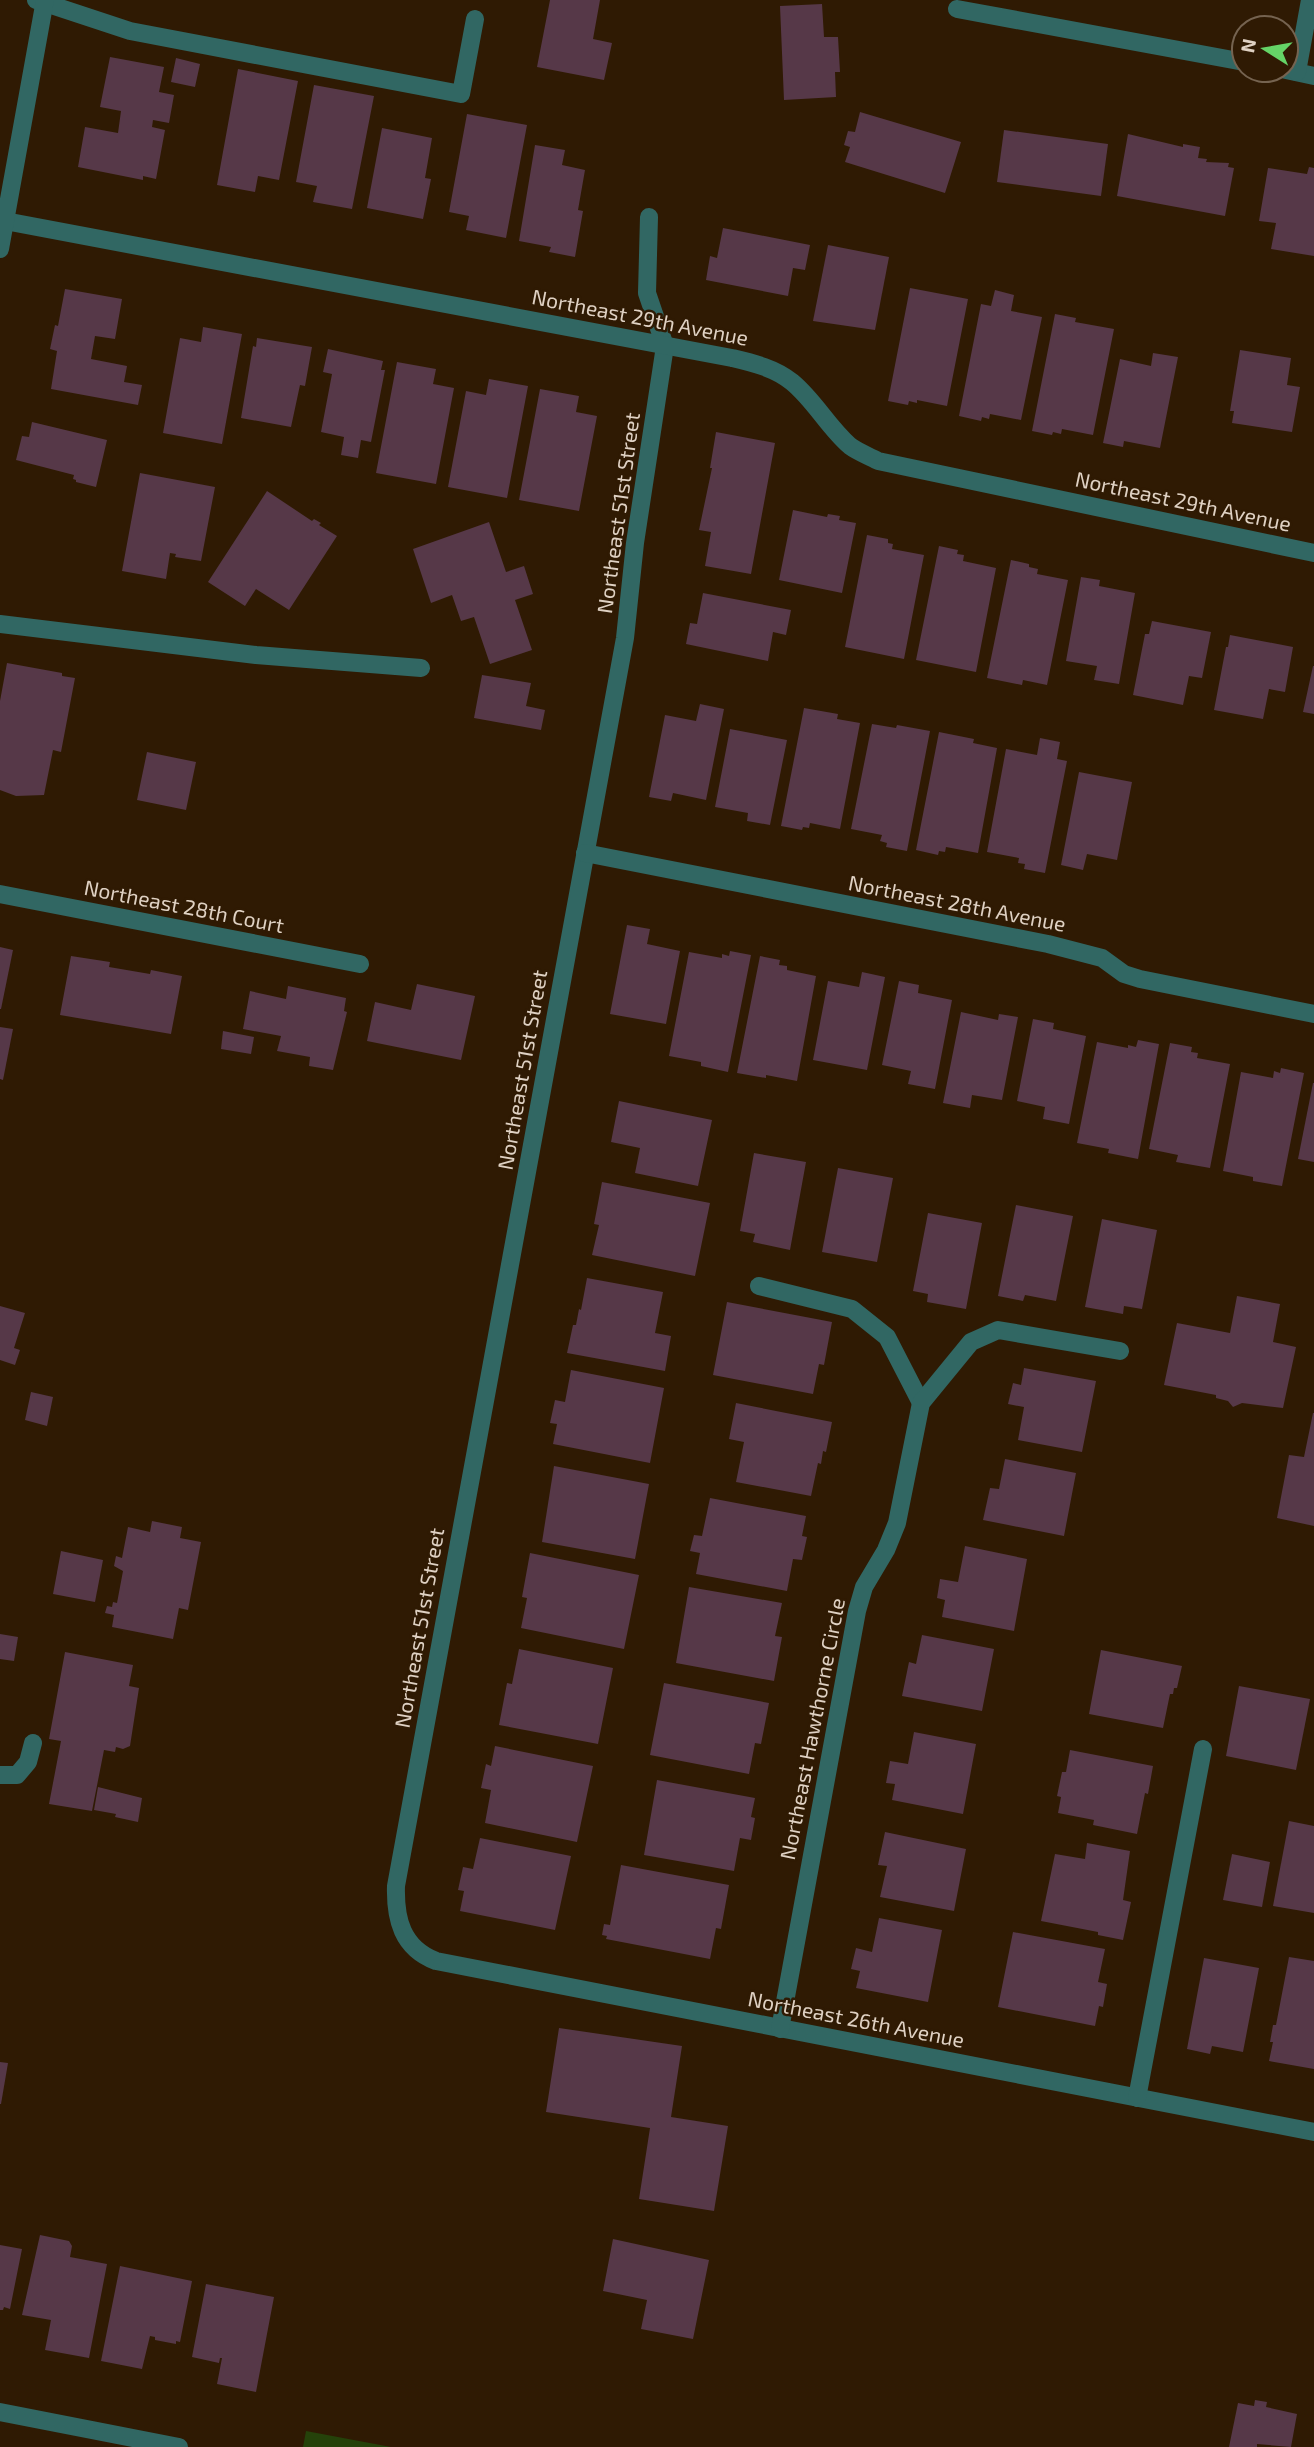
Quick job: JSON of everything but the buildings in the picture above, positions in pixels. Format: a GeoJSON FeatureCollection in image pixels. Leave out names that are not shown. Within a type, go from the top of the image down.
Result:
{"type":"FeatureCollection","features":[{"type":"Feature","properties":{"kind":"street"},"geometry":{"type":"LineString","coordinates":[[1300,65],[1310,0]]}},
{"type":"Feature","properties":{"kind":"street"},"geometry":{"type":"LineString","coordinates":[[0,249],[42,1],[130,32],[461,94],[475,19]]}},
{"type":"Feature","properties":{"kind":"street"},"geometry":{"type":"LineString","coordinates":[[957,9],[1230,59]]}},
{"type":"Feature","properties":{"kind":"street","name":"Northeast 51st Street"},"geometry":{"type":"LineString","coordinates":[[402,1931],[396,1909],[396,1886],[625,638],[635,543],[665,346],[647,292],[649,217]]}},
{"type":"Feature","properties":{"kind":"street","name":"Northeast 29th Avenue"},"geometry":{"type":"LineString","coordinates":[[5,221],[732,358],[763,366],[790,380],[817,406],[831,426],[852,447],[878,461],[1314,553]]}},
{"type":"Feature","properties":{"kind":"street"},"geometry":{"type":"LineString","coordinates":[[0,624],[256,655],[421,668]]}},
{"type":"Feature","properties":{"kind":"street","name":"Northeast 28th Avenue"},"geometry":{"type":"LineString","coordinates":[[585,853],[1048,944],[1102,958],[1124,974],[1154,983],[1314,1014]]}},
{"type":"Feature","properties":{"kind":"street","name":"Northeast 28th Court"},"geometry":{"type":"LineString","coordinates":[[0,894],[360,964]]}},
{"type":"Feature","properties":{"kind":"street"},"geometry":{"type":"LineString","coordinates":[[759,1286],[852,1309],[887,1337],[921,1404],[971,1342],[998,1330],[1120,1351]]}},
{"type":"Feature","properties":{"kind":"street","name":"Northeast Hawthorne Circle"},"geometry":{"type":"LineString","coordinates":[[780,2029],[857,1611],[864,1587],[886,1550],[897,1523],[921,1404]]}},
{"type":"Feature","properties":{"kind":"street"},"geometry":{"type":"LineString","coordinates":[[0,1775],[17,1775],[28,1762],[33,1743]]}},
{"type":"Feature","properties":{"kind":"street"},"geometry":{"type":"LineString","coordinates":[[1137,2098],[1203,1749]]}},
{"type":"Feature","properties":{"kind":"street","name":"Northeast 26th Avenue"},"geometry":{"type":"LineString","coordinates":[[402,1931],[419,1952],[436,1961],[1314,2132]]}},
{"type":"Feature","properties":{"kind":"street"},"geometry":{"type":"LineString","coordinates":[[0,2412],[179,2447]]}},
{"type":"Feature","properties":{"kind":"green space"},"geometry":{"type":"Polygon","coordinates":[[[306,2431],[391,2447],[303,2447],[306,2431]]]}}]}
